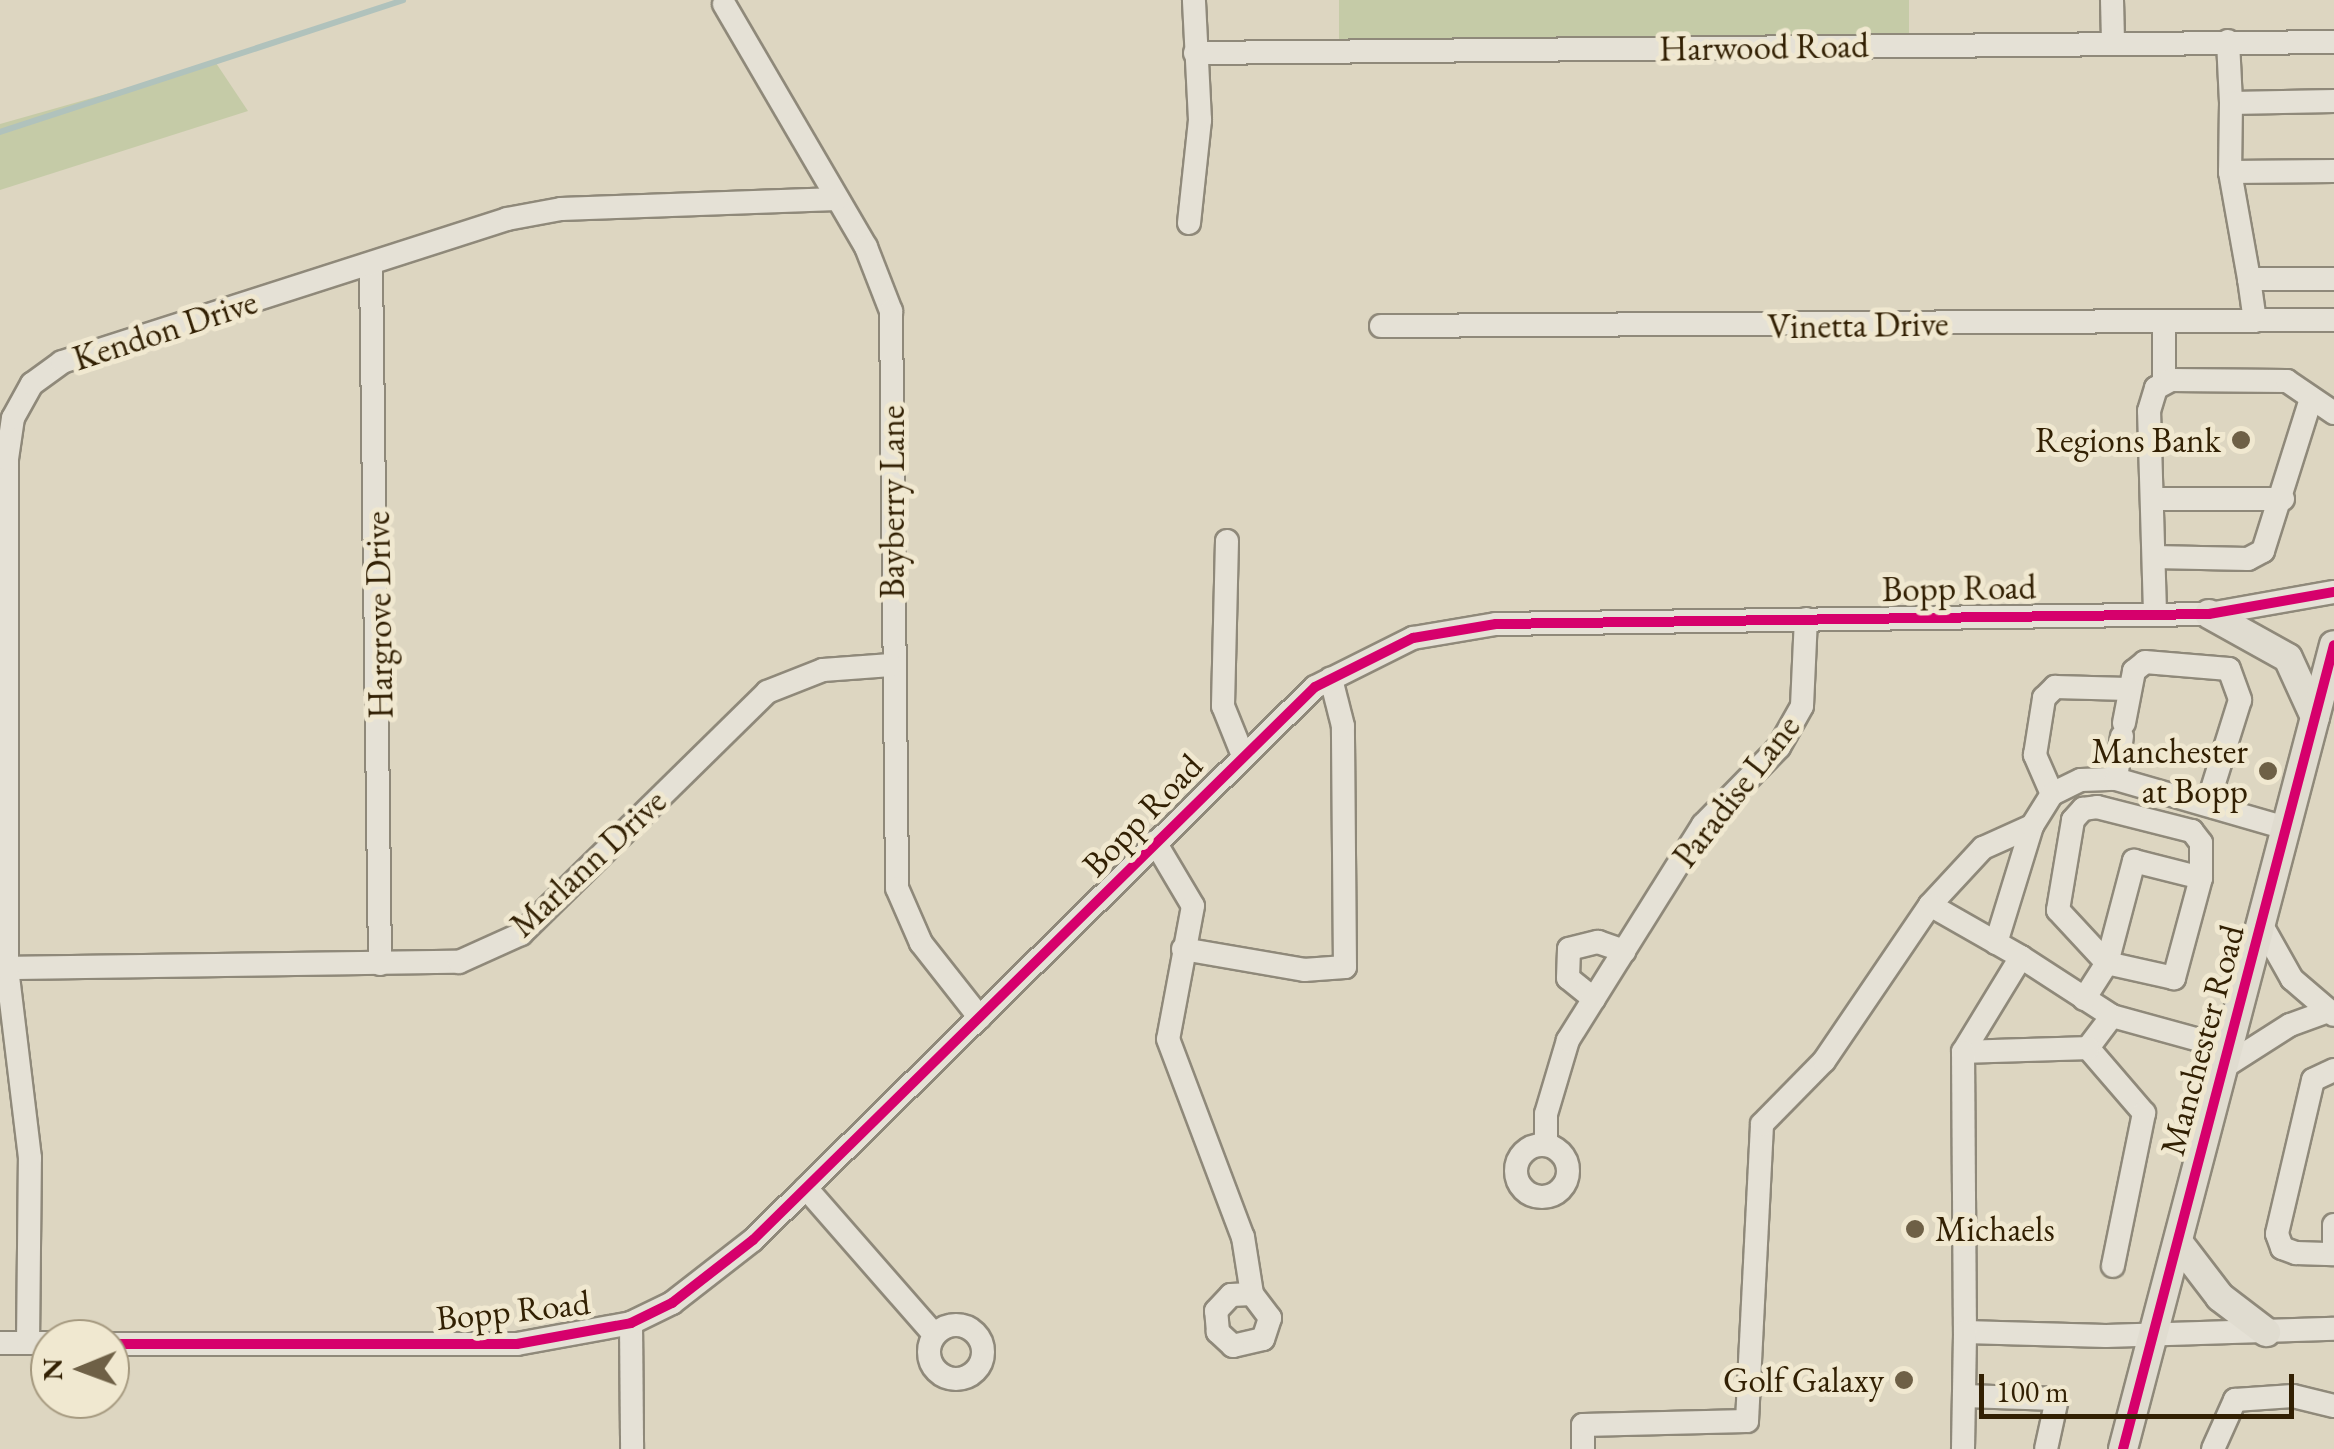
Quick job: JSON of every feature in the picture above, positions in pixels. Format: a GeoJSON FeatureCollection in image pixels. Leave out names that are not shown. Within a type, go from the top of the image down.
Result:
{"type":"FeatureCollection","features":[{"type":"Feature","properties":{"kind":"main road"},"geometry":{"type":"LineString","coordinates":[[2209,614],[2288,658],[2315,717]]}},
{"type":"Feature","properties":{"kind":"main road","name":"Manchester Road"},"geometry":{"type":"LineString","coordinates":[[2123,1449],[2334,645]]}},
{"type":"Feature","properties":{"kind":"main road"},"geometry":{"type":"LineString","coordinates":[[2178,1242],[2220,1297],[2266,1332]]}},
{"type":"Feature","properties":{"kind":"street"},"geometry":{"type":"LineString","coordinates":[[1188,223],[1199,167],[1194,0]]}},
{"type":"Feature","properties":{"kind":"street"},"geometry":{"type":"LineString","coordinates":[[2112,0],[2112,42]]}},
{"type":"Feature","properties":{"kind":"street","name":"Bayberry Lane"},"geometry":{"type":"LineString","coordinates":[[724,4],[866,247],[890,311],[891,665],[897,888],[921,943],[980,1018]]}},
{"type":"Feature","properties":{"kind":"street"},"geometry":{"type":"LineString","coordinates":[[2228,41],[2230,172],[2255,321]]}},
{"type":"Feature","properties":{"kind":"street","name":"Harwood Road"},"geometry":{"type":"LineString","coordinates":[[1195,53],[2334,42]]}},
{"type":"Feature","properties":{"kind":"street"},"geometry":{"type":"LineString","coordinates":[[2231,103],[2334,101]]}},
{"type":"Feature","properties":{"kind":"street"},"geometry":{"type":"LineString","coordinates":[[2230,172],[2334,171]]}},
{"type":"Feature","properties":{"kind":"street","name":"Kendon Drive"},"geometry":{"type":"LineString","coordinates":[[38,1319],[30,1158],[7,968],[7,459],[14,418],[32,384],[62,362],[371,267],[506,219],[562,209],[837,199]]}},
{"type":"Feature","properties":{"kind":"street","name":"Hargrove Drive"},"geometry":{"type":"LineString","coordinates":[[371,267],[380,964]]}},
{"type":"Feature","properties":{"kind":"street"},"geometry":{"type":"LineString","coordinates":[[2249,279],[2334,279]]}},
{"type":"Feature","properties":{"kind":"street","name":"Vinetta Drive"},"geometry":{"type":"LineString","coordinates":[[1381,326],[2334,320]]}},
{"type":"Feature","properties":{"kind":"street"},"geometry":{"type":"LineString","coordinates":[[2164,322],[2164,382]]}},
{"type":"Feature","properties":{"kind":"street"},"geometry":{"type":"LineString","coordinates":[[2155,612],[2150,395],[2164,382],[2277,380],[2334,413]]}},
{"type":"Feature","properties":{"kind":"street"},"geometry":{"type":"LineString","coordinates":[[2154,558],[2257,556],[2269,544],[2311,399]]}},
{"type":"Feature","properties":{"kind":"street"},"geometry":{"type":"LineString","coordinates":[[2153,499],[2283,499]]}},
{"type":"Feature","properties":{"kind":"street"},"geometry":{"type":"LineString","coordinates":[[1226,541],[1223,706],[1242,752]]}},
{"type":"Feature","properties":{"kind":"street","name":"Bopp Road"},"geometry":{"type":"LineString","coordinates":[[130,1344],[456,1347],[517,1344],[631,1323],[712,1275],[806,1188],[1242,752],[1331,679],[1414,638],[1496,624],[2209,614],[2334,592]]}},
{"type":"Feature","properties":{"kind":"street","name":"Paradise Lane"},"geometry":{"type":"LineString","coordinates":[[1546,1145],[1546,1114],[1568,1040],[1702,825],[1778,747],[1802,706],[1806,618]]}},
{"type":"Feature","properties":{"kind":"street"},"geometry":{"type":"LineString","coordinates":[[2116,779],[2128,689],[2145,662],[2229,670],[2240,700],[2208,802]]}},
{"type":"Feature","properties":{"kind":"street","name":"Marlann Drive"},"geometry":{"type":"LineString","coordinates":[[7,968],[459,962],[521,934],[767,692],[823,670],[891,665]]}},
{"type":"Feature","properties":{"kind":"street"},"geometry":{"type":"LineString","coordinates":[[1183,949],[1288,968],[1344,967],[1344,726],[1331,679]]}},
{"type":"Feature","properties":{"kind":"street"},"geometry":{"type":"LineString","coordinates":[[2052,794],[2036,755],[2044,698],[2055,687],[2128,689]]}},
{"type":"Feature","properties":{"kind":"street"},"geometry":{"type":"LineString","coordinates":[[1996,943],[2032,826],[2052,794],[2081,780],[2116,779],[2208,802],[2286,828]]}},
{"type":"Feature","properties":{"kind":"street"},"geometry":{"type":"LineString","coordinates":[[2096,806],[2192,831],[2202,842],[2201,878],[2174,978],[2107,963],[2058,910],[2069,836],[2083,809],[2096,806]]}},
{"type":"Feature","properties":{"kind":"street"},"geometry":{"type":"LineString","coordinates":[[1583,1449],[1583,1424],[1748,1421],[1762,1124],[1824,1061],[1930,905],[1983,848],[2032,826]]}},
{"type":"Feature","properties":{"kind":"street"},"geometry":{"type":"LineString","coordinates":[[1156,842],[1193,906],[1168,1039],[1243,1238],[1252,1294]]}},
{"type":"Feature","properties":{"kind":"street"},"geometry":{"type":"LineString","coordinates":[[2084,999],[2107,963],[2134,861],[2201,878]]}},
{"type":"Feature","properties":{"kind":"street"},"geometry":{"type":"LineString","coordinates":[[1930,905],[2021,956],[2112,1016],[2226,1057],[2290,1026],[2330,1013],[2292,978],[2261,924]]}},
{"type":"Feature","properties":{"kind":"street"},"geometry":{"type":"LineString","coordinates":[[1594,999],[1568,978],[1569,949],[1598,942],[1624,951]]}},
{"type":"Feature","properties":{"kind":"street"},"geometry":{"type":"LineString","coordinates":[[1964,1449],[1963,1052],[2021,956]]}},
{"type":"Feature","properties":{"kind":"street"},"geometry":{"type":"LineString","coordinates":[[2088,1048],[2112,1016]]}},
{"type":"Feature","properties":{"kind":"street"},"geometry":{"type":"LineString","coordinates":[[1963,1052],[2088,1048]]}},
{"type":"Feature","properties":{"kind":"street"},"geometry":{"type":"LineString","coordinates":[[2088,1048],[2144,1113],[2113,1266]]}},
{"type":"Feature","properties":{"kind":"street"},"geometry":{"type":"LineString","coordinates":[[2334,1070],[2313,1080],[2277,1234],[2282,1248],[2296,1254],[2334,1252],[2334,1225]]}},
{"type":"Feature","properties":{"kind":"street"},"geometry":{"type":"LineString","coordinates":[[806,1188],[934,1334]]}},
{"type":"Feature","properties":{"kind":"street"},"geometry":{"type":"LineString","coordinates":[[631,1323],[632,1449]]}},
{"type":"Feature","properties":{"kind":"street"},"geometry":{"type":"LineString","coordinates":[[1965,1332],[2153,1335],[2334,1329]]}},
{"type":"Feature","properties":{"kind":"street"},"geometry":{"type":"LineString","coordinates":[[0,1343],[30,1343]]}},
{"type":"Feature","properties":{"kind":"street"},"geometry":{"type":"LineString","coordinates":[[1964,1396],[2058,1399],[2046,1449]]}},
{"type":"Feature","properties":{"kind":"street"},"geometry":{"type":"LineString","coordinates":[[2213,1449],[2234,1400],[2294,1396],[2334,1406]]}},
{"type":"Feature","properties":{"kind":"street"},"geometry":{"type":"LineString","coordinates":[[1642,1423],[1642,1449]]}},
{"type":"Feature","properties":{"kind":"green space"},"geometry":{"type":"Polygon","coordinates":[[[1339,0],[1909,0],[1909,35],[1339,40],[1339,0]]]}},
{"type":"Feature","properties":{"kind":"green space"},"geometry":{"type":"Polygon","coordinates":[[[216,63],[248,111],[0,190],[0,124],[216,63]]]}},
{"type":"Feature","properties":{"kind":"waterway"},"geometry":{"type":"LineString","coordinates":[[0,132],[403,0]]}},
{"type":"Feature","properties":{"kind":"cycle path"},"geometry":{"type":"LineString","coordinates":[[130,1344],[517,1344],[631,1323],[672,1303],[753,1240],[1315,687],[1413,638],[1496,624],[2209,614],[2334,592]]}},
{"type":"Feature","properties":{"kind":"cycle path"},"geometry":{"type":"LineString","coordinates":[[2123,1449],[2334,645]]}},
{"type":"Feature","properties":{"kind":"place","name":"Regions Bank"},"geometry":{"type":"Point","coordinates":[2241,440]}},
{"type":"Feature","properties":{"kind":"place","name":"Manchester at Bopp"},"geometry":{"type":"Point","coordinates":[2268,771]}},
{"type":"Feature","properties":{"kind":"place","name":"Michaels"},"geometry":{"type":"Point","coordinates":[1915,1229]}},
{"type":"Feature","properties":{"kind":"place","name":"Golf Galaxy"},"geometry":{"type":"Point","coordinates":[1904,1380]}}]}
